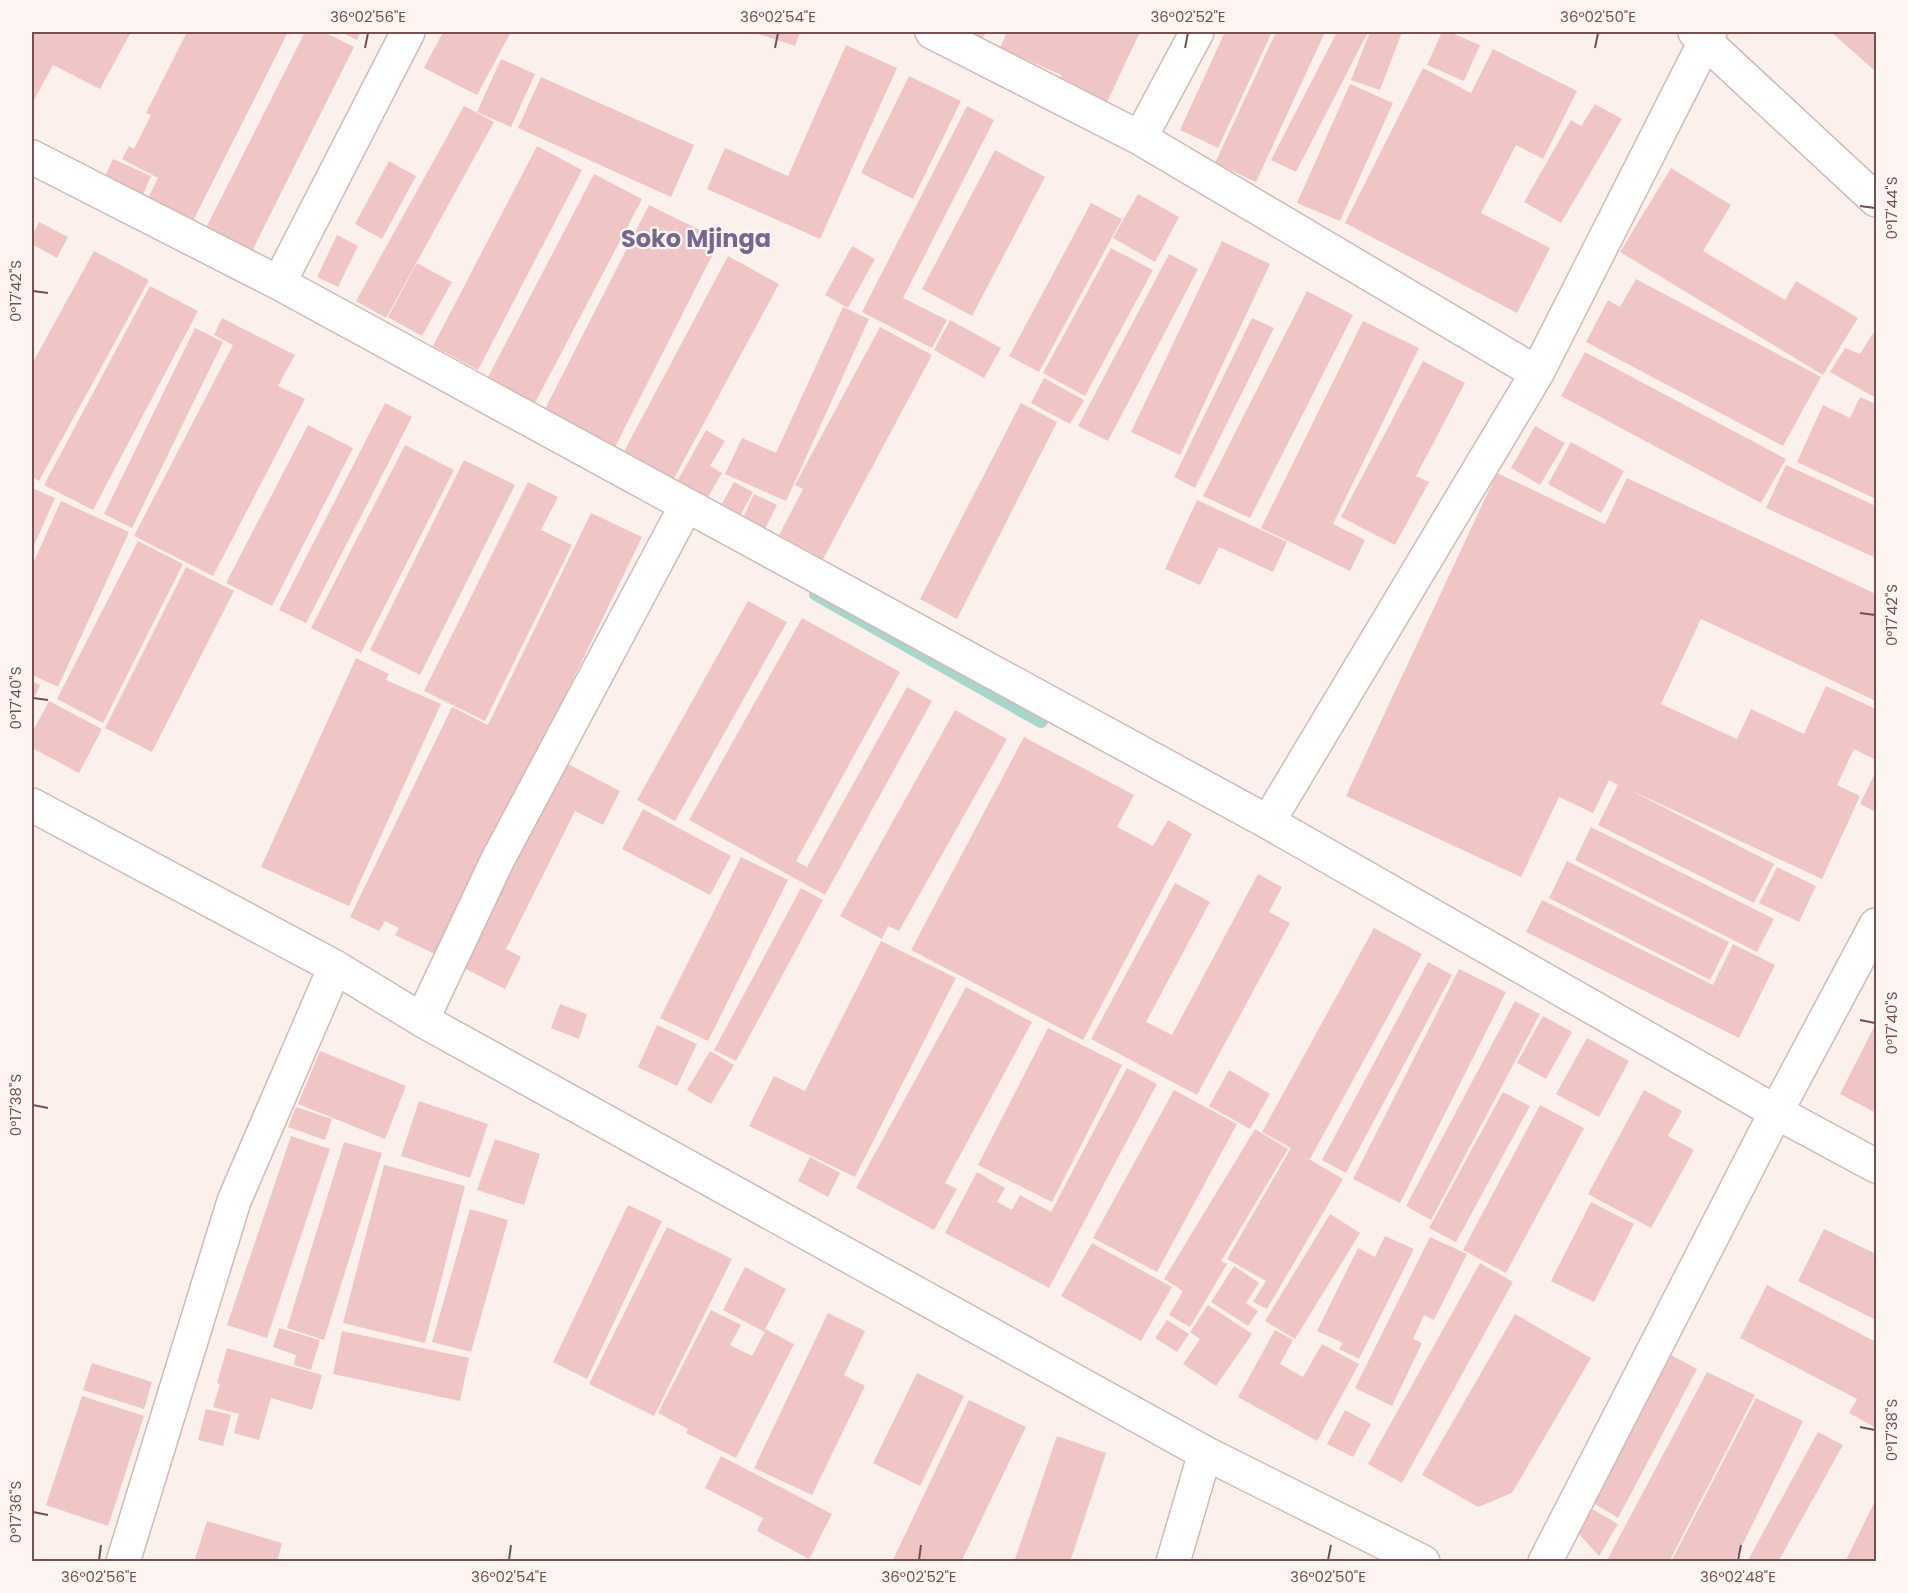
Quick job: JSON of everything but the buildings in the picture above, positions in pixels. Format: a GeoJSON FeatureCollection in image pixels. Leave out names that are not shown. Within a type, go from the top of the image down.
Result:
{"type":"FeatureCollection","features":[{"type":"Feature","properties":{"kind":"street"},"geometry":{"type":"LineString","coordinates":[[279,283],[408,32]]}},
{"type":"Feature","properties":{"kind":"street"},"geometry":{"type":"LineString","coordinates":[[932,32],[1140,138],[1537,373]]}},
{"type":"Feature","properties":{"kind":"street"},"geometry":{"type":"LineString","coordinates":[[1140,138],[1197,32]]}},
{"type":"Feature","properties":{"kind":"street"},"geometry":{"type":"LineString","coordinates":[[1268,822],[1537,373],[1703,35],[1876,200]]}},
{"type":"Feature","properties":{"kind":"street"},"geometry":{"type":"LineString","coordinates":[[32,157],[279,283],[1268,822],[1776,1112],[1876,1166]]}},
{"type":"Feature","properties":{"kind":"street"},"geometry":{"type":"LineString","coordinates":[[422,1020],[497,861],[686,506]]}},
{"type":"Feature","properties":{"kind":"street"},"geometry":{"type":"LineString","coordinates":[[32,805],[335,967],[422,1020],[1205,1453],[1423,1562]]}},
{"type":"Feature","properties":{"kind":"street"},"geometry":{"type":"LineString","coordinates":[[1545,1562],[1776,1112],[1876,925]]}},
{"type":"Feature","properties":{"kind":"street"},"geometry":{"type":"LineString","coordinates":[[123,1562],[234,1201],[335,967]]}},
{"type":"Feature","properties":{"kind":"street"},"geometry":{"type":"LineString","coordinates":[[1173,1562],[1205,1453]]}},
{"type":"Feature","properties":{"kind":"waterway"},"geometry":{"type":"LineString","coordinates":[[816,594],[1041,721]]}},
{"type":"Feature","properties":{"kind":"district","name":"Soko Mjinga"},"geometry":{"type":"Point","coordinates":[696,239]}}]}
